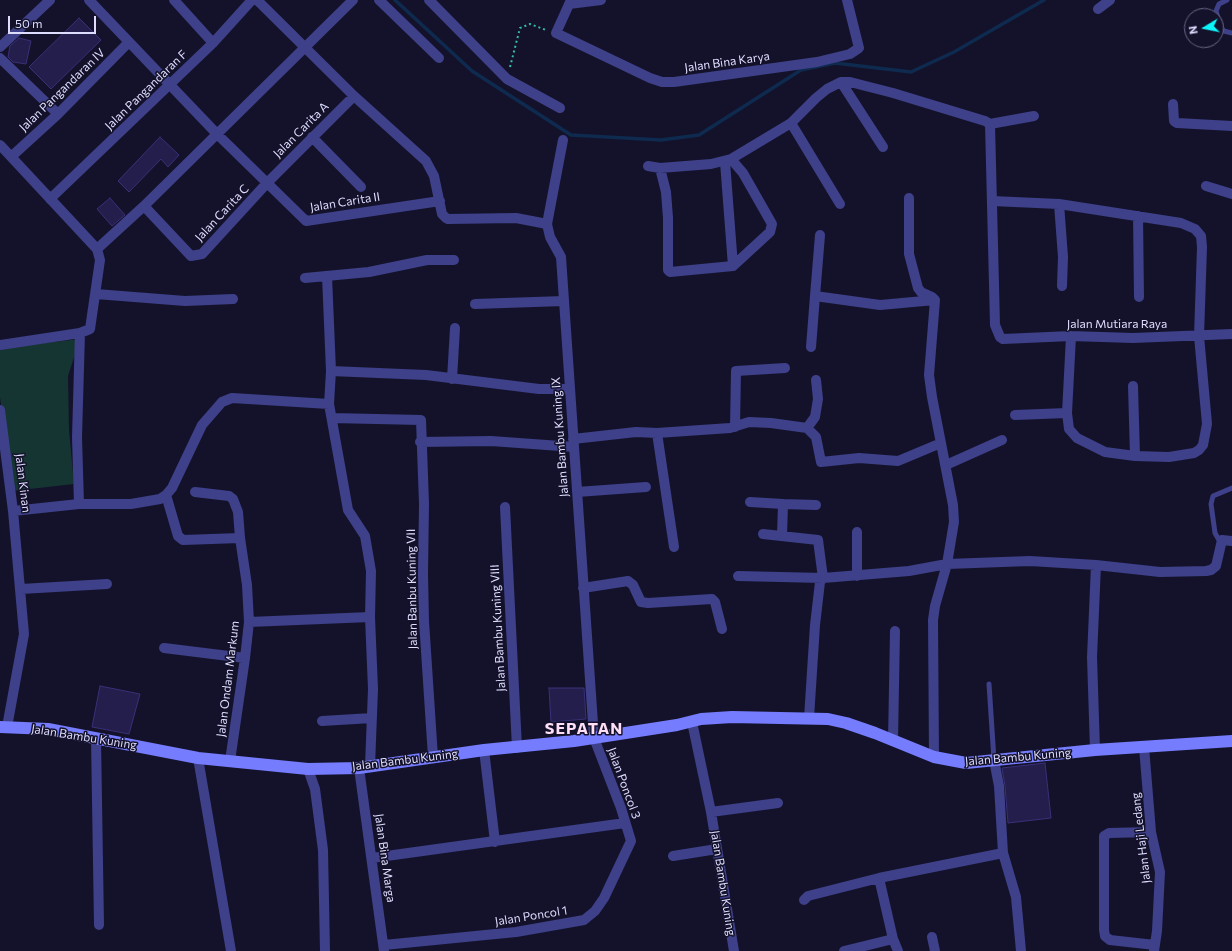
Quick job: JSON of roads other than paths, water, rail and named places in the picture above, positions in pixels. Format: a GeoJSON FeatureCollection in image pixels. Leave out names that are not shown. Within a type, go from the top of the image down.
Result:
{"type":"FeatureCollection","features":[{"type":"Feature","properties":{"kind":"street"},"geometry":{"type":"LineString","coordinates":[[0,47],[50,0]]}},
{"type":"Feature","properties":{"kind":"street","name":"Jalan Carita II"},"geometry":{"type":"LineString","coordinates":[[89,0],[171,84],[217,134],[306,221],[440,201]]}},
{"type":"Feature","properties":{"kind":"street"},"geometry":{"type":"LineString","coordinates":[[174,0],[213,43]]}},
{"type":"Feature","properties":{"kind":"street","name":"Jalan Pangandaran F"},"geometry":{"type":"LineString","coordinates":[[52,197],[213,43],[252,0]]}},
{"type":"Feature","properties":{"kind":"street"},"geometry":{"type":"LineString","coordinates":[[257,0],[354,96],[426,161],[434,176],[442,214],[448,219],[516,218],[547,224]]}},
{"type":"Feature","properties":{"kind":"street"},"geometry":{"type":"LineString","coordinates":[[97,249],[144,206],[353,0]]}},
{"type":"Feature","properties":{"kind":"street"},"geometry":{"type":"LineString","coordinates":[[379,0],[439,58]]}},
{"type":"Feature","properties":{"kind":"street"},"geometry":{"type":"LineString","coordinates":[[428,0],[507,80],[560,108]]}},
{"type":"Feature","properties":{"kind":"street"},"geometry":{"type":"LineString","coordinates":[[570,2],[601,0]]}},
{"type":"Feature","properties":{"kind":"street","name":"Jalan Bina Karya"},"geometry":{"type":"LineString","coordinates":[[570,2],[556,33],[650,78],[662,82],[693,80],[817,62],[850,54],[859,48],[847,0]]}},
{"type":"Feature","properties":{"kind":"street"},"geometry":{"type":"LineString","coordinates":[[1098,9],[1110,0]]}},
{"type":"Feature","properties":{"kind":"street","name":"Jalan Pangandaran IV"},"geometry":{"type":"LineString","coordinates":[[12,156],[58,114],[129,42]]}},
{"type":"Feature","properties":{"kind":"street"},"geometry":{"type":"LineString","coordinates":[[0,58],[58,114]]}},
{"type":"Feature","properties":{"kind":"street"},"geometry":{"type":"LineString","coordinates":[[841,82],[883,147]]}},
{"type":"Feature","properties":{"kind":"street"},"geometry":{"type":"LineString","coordinates":[[648,166],[660,168],[728,161],[791,123],[816,98],[827,89],[841,82],[850,82],[893,93],[985,121],[990,124],[1034,116]]}},
{"type":"Feature","properties":{"kind":"street","name":"Jalan Carita A"},"geometry":{"type":"LineString","coordinates":[[267,183],[354,96]]}},
{"type":"Feature","properties":{"kind":"street"},"geometry":{"type":"LineString","coordinates":[[1173,104],[1174,121],[1177,123],[1232,126]]}},
{"type":"Feature","properties":{"kind":"street"},"geometry":{"type":"LineString","coordinates":[[791,123],[840,204]]}},
{"type":"Feature","properties":{"kind":"street"},"geometry":{"type":"LineString","coordinates":[[990,124],[992,201],[1059,204],[1181,223],[1195,229],[1201,236],[1202,247],[1199,336],[1207,424],[1203,445],[1194,452],[1169,457],[1135,456],[1105,452],[1076,438],[1069,429],[1067,413],[1071,336]]}},
{"type":"Feature","properties":{"kind":"street"},"geometry":{"type":"LineString","coordinates":[[312,137],[361,188]]}},
{"type":"Feature","properties":{"kind":"street","name":"Jalan Bambu Kuning IX"},"geometry":{"type":"LineString","coordinates":[[563,140],[547,224],[550,237],[561,257],[594,738]]}},
{"type":"Feature","properties":{"kind":"street"},"geometry":{"type":"LineString","coordinates":[[0,145],[52,197],[97,249],[100,260],[90,329],[80,333],[0,345]]}},
{"type":"Feature","properties":{"kind":"street"},"geometry":{"type":"LineString","coordinates":[[728,161],[733,266]]}},
{"type":"Feature","properties":{"kind":"street"},"geometry":{"type":"LineString","coordinates":[[660,168],[666,192],[668,218],[668,270],[670,272],[733,266],[770,232],[772,224],[743,173],[728,161]]}},
{"type":"Feature","properties":{"kind":"street","name":"Jalan Carita C"},"geometry":{"type":"LineString","coordinates":[[144,206],[191,256],[196,256],[202,254],[267,183]]}},
{"type":"Feature","properties":{"kind":"street"},"geometry":{"type":"LineString","coordinates":[[1206,186],[1232,194]]}},
{"type":"Feature","properties":{"kind":"street"},"geometry":{"type":"LineString","coordinates":[[909,198],[909,254],[918,288],[921,292],[935,300]]}},
{"type":"Feature","properties":{"kind":"street","name":"Jalan Mutiara Raya"},"geometry":{"type":"LineString","coordinates":[[992,201],[995,325],[998,334],[1003,339],[1071,336],[1108,338],[1232,334]]}},
{"type":"Feature","properties":{"kind":"street"},"geometry":{"type":"LineString","coordinates":[[1059,204],[1063,257],[1062,286]]}},
{"type":"Feature","properties":{"kind":"street"},"geometry":{"type":"LineString","coordinates":[[1138,216],[1139,297]]}},
{"type":"Feature","properties":{"kind":"street"},"geometry":{"type":"LineString","coordinates":[[811,347],[820,235]]}},
{"type":"Feature","properties":{"kind":"street"},"geometry":{"type":"LineString","coordinates":[[305,278],[369,272],[427,260],[454,260]]}},
{"type":"Feature","properties":{"kind":"street","name":"Jalan Bina Marga"},"geometry":{"type":"LineString","coordinates":[[327,276],[331,371],[329,404],[348,510],[365,536],[371,571],[370,617],[373,689],[372,718],[364,767],[372,858],[384,948]]}},
{"type":"Feature","properties":{"kind":"street"},"geometry":{"type":"LineString","coordinates":[[96,294],[185,302],[233,299]]}},
{"type":"Feature","properties":{"kind":"street"},"geometry":{"type":"LineString","coordinates":[[815,296],[880,305],[935,300]]}},
{"type":"Feature","properties":{"kind":"street"},"geometry":{"type":"LineString","coordinates":[[934,757],[933,620],[947,564],[954,522],[953,505],[929,375],[935,300]]}},
{"type":"Feature","properties":{"kind":"street"},"geometry":{"type":"LineString","coordinates":[[475,304],[564,301]]}},
{"type":"Feature","properties":{"kind":"street"},"geometry":{"type":"LineString","coordinates":[[452,379],[455,328]]}},
{"type":"Feature","properties":{"kind":"street"},"geometry":{"type":"LineString","coordinates":[[79,504],[77,437],[80,333]]}},
{"type":"Feature","properties":{"kind":"street"},"geometry":{"type":"LineString","coordinates":[[735,427],[736,372],[785,368]]}},
{"type":"Feature","properties":{"kind":"street"},"geometry":{"type":"LineString","coordinates":[[331,371],[426,375],[539,389],[570,389]]}},
{"type":"Feature","properties":{"kind":"street"},"geometry":{"type":"LineString","coordinates":[[807,428],[815,417],[818,399],[816,380]]}},
{"type":"Feature","properties":{"kind":"street"},"geometry":{"type":"LineString","coordinates":[[1133,386],[1135,456]]}},
{"type":"Feature","properties":{"kind":"street"},"geometry":{"type":"LineString","coordinates":[[13,511],[79,504],[131,504],[160,499],[172,488],[202,425],[222,402],[232,398],[329,404]]}},
{"type":"Feature","properties":{"kind":"street","name":"Jalan Kinan"},"geometry":{"type":"LineString","coordinates":[[0,410],[13,511],[24,634],[2,730]]}},
{"type":"Feature","properties":{"kind":"street"},"geometry":{"type":"LineString","coordinates":[[1015,414],[1067,413]]}},
{"type":"Feature","properties":{"kind":"street","name":"Jalan Banbu Kuning VII"},"geometry":{"type":"LineString","coordinates":[[332,418],[420,420],[424,504],[424,621],[433,757]]}},
{"type":"Feature","properties":{"kind":"street"},"geometry":{"type":"LineString","coordinates":[[420,442],[491,441],[574,443],[636,432],[657,433],[735,427],[748,422],[771,423],[807,428],[816,437],[821,462],[859,458],[898,461],[941,443]]}},
{"type":"Feature","properties":{"kind":"street"},"geometry":{"type":"LineString","coordinates":[[657,433],[674,547]]}},
{"type":"Feature","properties":{"kind":"street"},"geometry":{"type":"LineString","coordinates":[[946,465],[1002,440]]}},
{"type":"Feature","properties":{"kind":"street"},"geometry":{"type":"LineString","coordinates":[[577,492],[646,487]]}},
{"type":"Feature","properties":{"kind":"street","name":"Jalan Ondam Markum"},"geometry":{"type":"LineString","coordinates":[[195,492],[229,496],[233,499],[238,512],[240,538],[247,584],[249,622],[230,761]]}},
{"type":"Feature","properties":{"kind":"street"},"geometry":{"type":"LineString","coordinates":[[166,495],[178,536],[183,540],[240,538]]}},
{"type":"Feature","properties":{"kind":"street"},"geometry":{"type":"LineString","coordinates":[[750,502],[816,505]]}},
{"type":"Feature","properties":{"kind":"street"},"geometry":{"type":"LineString","coordinates":[[782,536],[783,504]]}},
{"type":"Feature","properties":{"kind":"street","name":"Jalan Bambu Kuning VIII"},"geometry":{"type":"LineString","coordinates":[[505,507],[517,748]]}},
{"type":"Feature","properties":{"kind":"street"},"geometry":{"type":"LineString","coordinates":[[857,532],[857,576]]}},
{"type":"Feature","properties":{"kind":"street"},"geometry":{"type":"LineString","coordinates":[[763,534],[818,540],[823,578],[820,582],[815,625],[809,718]]}},
{"type":"Feature","properties":{"kind":"street"},"geometry":{"type":"LineString","coordinates":[[738,576],[823,578],[909,572],[947,564],[1030,561],[1096,565],[1160,572],[1211,570],[1216,566],[1227,540]]}},
{"type":"Feature","properties":{"kind":"street"},"geometry":{"type":"LineString","coordinates":[[1095,750],[1092,656],[1096,565]]}},
{"type":"Feature","properties":{"kind":"street"},"geometry":{"type":"LineString","coordinates":[[583,588],[628,581],[633,585],[641,602],[648,603],[712,599],[715,602],[722,629]]}},
{"type":"Feature","properties":{"kind":"street"},"geometry":{"type":"LineString","coordinates":[[21,589],[107,584]]}},
{"type":"Feature","properties":{"kind":"street"},"geometry":{"type":"LineString","coordinates":[[249,622],[370,617]]}},
{"type":"Feature","properties":{"kind":"street"},"geometry":{"type":"LineString","coordinates":[[893,741],[895,631]]}},
{"type":"Feature","properties":{"kind":"street"},"geometry":{"type":"LineString","coordinates":[[164,648],[245,658]]}},
{"type":"Feature","properties":{"kind":"street","name":"Jalan Bambu Kuning"},"geometry":{"type":"LineString","coordinates":[[2,730],[48,729],[198,758],[308,769],[364,767],[484,750],[517,748],[594,738],[732,717],[828,719],[846,723],[934,757],[966,763],[1095,750],[1232,741]]}},
{"type":"Feature","properties":{"kind":"street"},"geometry":{"type":"LineString","coordinates":[[322,721],[372,718]]}},
{"type":"Feature","properties":{"kind":"street","name":"Jalan Bambu Kuning"},"geometry":{"type":"LineString","coordinates":[[692,722],[711,812],[734,951]]}},
{"type":"Feature","properties":{"kind":"street","name":"Jalan Poncol 3"},"geometry":{"type":"LineString","coordinates":[[594,738],[622,808],[625,823],[631,837]]}},
{"type":"Feature","properties":{"kind":"street"},"geometry":{"type":"LineString","coordinates":[[96,739],[99,925]]}},
{"type":"Feature","properties":{"kind":"street","name":"Jalan Haji Ledang"},"geometry":{"type":"LineString","coordinates":[[1144,747],[1151,832],[1160,879],[1157,931],[1154,948]]}},
{"type":"Feature","properties":{"kind":"street"},"geometry":{"type":"LineString","coordinates":[[484,750],[495,842]]}},
{"type":"Feature","properties":{"kind":"street"},"geometry":{"type":"LineString","coordinates":[[198,758],[231,951]]}},
{"type":"Feature","properties":{"kind":"street"},"geometry":{"type":"LineString","coordinates":[[994,760],[999,786],[1003,853],[1016,897],[1021,951]]}},
{"type":"Feature","properties":{"kind":"street"},"geometry":{"type":"LineString","coordinates":[[308,769],[314,789],[323,850],[325,951]]}},
{"type":"Feature","properties":{"kind":"street"},"geometry":{"type":"LineString","coordinates":[[711,812],[778,802]]}},
{"type":"Feature","properties":{"kind":"street"},"geometry":{"type":"LineString","coordinates":[[372,858],[625,823]]}},
{"type":"Feature","properties":{"kind":"street"},"geometry":{"type":"LineString","coordinates":[[1151,832],[1109,833],[1104,836],[1104,930],[1105,936],[1110,940],[1154,948]]}},
{"type":"Feature","properties":{"kind":"street","name":"Jalan Poncol 1"},"geometry":{"type":"LineString","coordinates":[[384,948],[516,932],[584,920],[595,911],[604,898],[630,845],[631,837]]}},
{"type":"Feature","properties":{"kind":"street"},"geometry":{"type":"LineString","coordinates":[[672,856],[717,849]]}},
{"type":"Feature","properties":{"kind":"street"},"geometry":{"type":"LineString","coordinates":[[804,900],[808,896],[879,878],[1003,853]]}},
{"type":"Feature","properties":{"kind":"street"},"geometry":{"type":"LineString","coordinates":[[879,878],[898,951]]}},
{"type":"Feature","properties":{"kind":"street"},"geometry":{"type":"LineString","coordinates":[[932,937],[935,951]]}},
{"type":"Feature","properties":{"kind":"street"},"geometry":{"type":"LineString","coordinates":[[844,951],[894,939]]}},
{"type":"Feature","properties":{"kind":"lane"},"geometry":{"type":"LineString","coordinates":[[1227,0],[1219,4],[1216,11],[1220,28],[1224,32],[1232,33]]}},
{"type":"Feature","properties":{"kind":"lane"},"geometry":{"type":"LineString","coordinates":[[1227,540],[1219,540],[1215,533],[1211,504],[1213,496],[1232,488]]}},
{"type":"Feature","properties":{"kind":"lane"},"geometry":{"type":"LineString","coordinates":[[990,684],[994,760]]}},
{"type":"Feature","properties":{"kind":"waterway"},"geometry":{"type":"LineString","coordinates":[[395,0],[472,71],[571,135],[661,140],[699,135],[801,70],[835,63],[911,72],[954,52],[1044,0]]}},
{"type":"Feature","properties":{"kind":"district","name":"SEPATAN"},"geometry":{"type":"Point","coordinates":[584,729]}}]}
